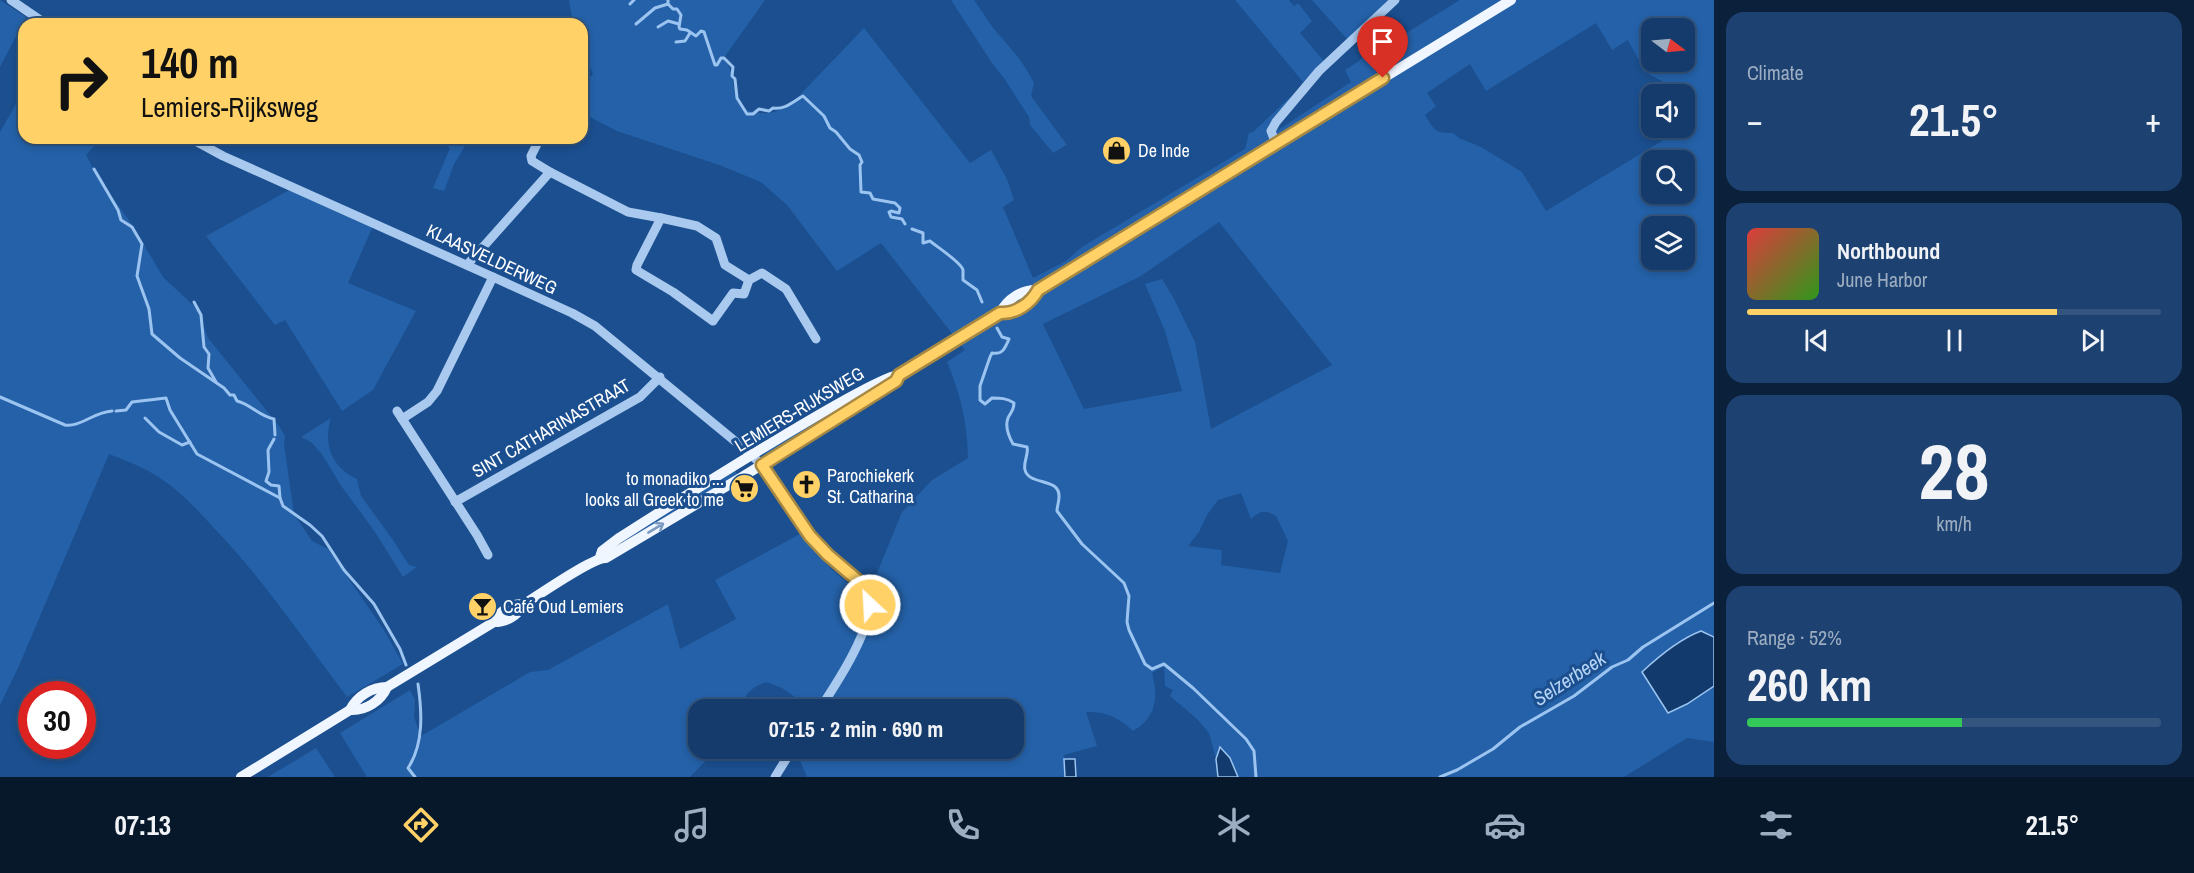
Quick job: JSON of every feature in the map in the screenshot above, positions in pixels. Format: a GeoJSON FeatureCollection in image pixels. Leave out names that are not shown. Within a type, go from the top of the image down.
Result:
{"type":"FeatureCollection","features":[{"type":"Feature","properties":{"kind":"main road","name":"LEMIERS-RIJKSWEG"},"geometry":{"type":"LineString","coordinates":[[600,557],[606,558],[762,465],[896,381],[899,375],[1000,313],[1014,297],[1027,291],[1038,290],[1511,0]]}},
{"type":"Feature","properties":{"kind":"main road","name":"LEMIERS-RIJKSWEG"},"geometry":{"type":"LineString","coordinates":[[241,777],[350,710],[370,705],[381,697],[387,687],[494,622],[497,615],[507,608],[516,603],[524,604],[600,557],[602,551],[619,538],[751,457],[864,388],[893,374],[899,375]]}},
{"type":"Feature","properties":{"kind":"street"},"geometry":{"type":"LineString","coordinates":[[11,0],[37,18]]}},
{"type":"Feature","properties":{"kind":"street"},"geometry":{"type":"LineString","coordinates":[[1276,144],[1271,130],[1286,110],[1319,71],[1395,0]]}},
{"type":"Feature","properties":{"kind":"street","name":"KLAASVELDERWEG"},"geometry":{"type":"LineString","coordinates":[[201,144],[595,326],[727,433],[762,465],[810,536],[828,555],[868,589],[871,596],[866,622],[855,651],[826,699]]}},
{"type":"Feature","properties":{"kind":"street"},"geometry":{"type":"LineString","coordinates":[[537,144],[531,156],[532,161],[550,172],[628,212],[697,226],[716,238],[725,265],[749,280]]}},
{"type":"Feature","properties":{"kind":"street"},"geometry":{"type":"LineString","coordinates":[[467,265],[550,172]]}},
{"type":"Feature","properties":{"kind":"street"},"geometry":{"type":"LineString","coordinates":[[661,218],[636,270],[673,292],[713,321],[733,294],[744,294],[749,280],[762,273],[786,289],[816,339]]}},
{"type":"Feature","properties":{"kind":"street"},"geometry":{"type":"LineString","coordinates":[[488,555],[400,415],[428,402],[437,391],[493,277]]}},
{"type":"Feature","properties":{"kind":"street","name":"SINT CATHARINASTRAAT"},"geometry":{"type":"LineString","coordinates":[[455,502],[640,397],[660,377]]}},
{"type":"Feature","properties":{"kind":"street"},"geometry":{"type":"LineString","coordinates":[[775,777],[786,759]]}},
{"type":"Feature","properties":{"kind":"shaded area"},"geometry":{"type":"Polygon","coordinates":[[[0,0],[26,17],[18,18],[18,32],[0,67],[0,0]]]}},
{"type":"Feature","properties":{"kind":"shaded area"},"geometry":{"type":"Polygon","coordinates":[[[569,0],[765,0],[723,59],[731,73],[736,99],[740,105],[759,113],[778,111],[794,101],[864,28],[970,163],[991,150],[1007,179],[1014,200],[1003,207],[1033,278],[1066,261],[1082,247],[1245,149],[1249,133],[1253,132],[1291,96],[1283,109],[1275,132],[1351,82],[1345,70],[1359,61],[1375,42],[1380,49],[1460,0],[1714,0],[1714,637],[1710,634],[1692,635],[1663,654],[1642,672],[1668,713],[1687,704],[1714,686],[1714,742],[1687,738],[1624,777],[1238,777],[1220,748],[1216,759],[1209,733],[1197,719],[1170,696],[1173,690],[1165,686],[1164,666],[1152,673],[1155,698],[1151,713],[1141,726],[1133,731],[1112,716],[1086,712],[1097,746],[1064,755],[1065,777],[807,777],[799,759],[1024,759],[1024,699],[798,699],[782,688],[766,682],[756,686],[745,699],[688,699],[688,759],[707,759],[690,777],[367,777],[340,733],[410,690],[415,700],[414,717],[421,736],[530,672],[548,670],[668,604],[680,649],[736,619],[715,580],[800,534],[832,570],[858,592],[873,583],[902,512],[932,480],[968,458],[962,409],[947,362],[965,350],[881,243],[837,271],[787,205],[761,182],[719,165],[617,131],[588,116],[588,79],[593,74],[588,62],[588,18],[572,18],[569,0]],[[1641,18],[1641,64],[1628,40],[1612,50],[1596,23],[1486,91],[1470,64],[1427,93],[1436,106],[1425,115],[1433,127],[1442,133],[1453,133],[1522,172],[1546,211],[1641,154],[1641,204],[1695,204],[1695,150],[1647,150],[1664,138],[1695,138],[1695,84],[1667,84],[1645,72],[1695,72],[1695,18],[1641,18]],[[1219,222],[1141,276],[1043,324],[1084,409],[1182,391],[1165,331],[1145,284],[1162,279],[1195,342],[1211,429],[1332,365],[1219,222]],[[1241,493],[1218,500],[1188,546],[1222,550],[1221,565],[1280,573],[1288,541],[1276,516],[1269,512],[1262,512],[1251,519],[1241,493]]]}},
{"type":"Feature","properties":{"kind":"shaded area"},"geometry":{"type":"Polygon","coordinates":[[[951,0],[974,0],[1026,69],[1034,83],[1031,96],[1067,145],[1053,153],[1030,125],[1029,117],[951,0]]]}},
{"type":"Feature","properties":{"kind":"shaded area"},"geometry":{"type":"Polygon","coordinates":[[[1235,0],[1289,0],[1294,6],[1298,3],[1312,21],[1300,33],[1324,61],[1303,82],[1235,0]]]}},
{"type":"Feature","properties":{"kind":"shaded area"},"geometry":{"type":"Polygon","coordinates":[[[1312,0],[1390,0],[1347,39],[1312,0]]]}},
{"type":"Feature","properties":{"kind":"shaded area"},"geometry":{"type":"Polygon","coordinates":[[[18,100],[18,144],[96,144],[86,155],[98,177],[133,226],[163,277],[198,311],[208,338],[285,436],[284,444],[294,514],[312,541],[328,549],[384,630],[403,664],[347,697],[266,588],[193,506],[155,475],[109,454],[0,705],[0,132],[18,100]]]}},
{"type":"Feature","properties":{"kind":"shaded area"},"geometry":{"type":"Polygon","coordinates":[[[444,144],[466,144],[454,164],[444,191],[433,188],[450,148],[444,144]]]}},
{"type":"Feature","properties":{"kind":"shaded area"},"geometry":{"type":"Polygon","coordinates":[[[291,189],[373,226],[348,283],[416,311],[373,390],[342,411],[285,320],[275,325],[206,236],[291,189]]]}},
{"type":"Feature","properties":{"kind":"shaded area"},"geometry":{"type":"Polygon","coordinates":[[[862,393],[867,396],[767,456],[765,453],[773,447],[862,393]]]}},
{"type":"Feature","properties":{"kind":"shaded area"},"geometry":{"type":"Polygon","coordinates":[[[331,418],[328,437],[331,454],[335,461],[348,474],[357,479],[361,496],[409,565],[417,567],[403,577],[321,453],[311,442],[301,437],[331,418]]]}},
{"type":"Feature","properties":{"kind":"shaded area"},"geometry":{"type":"Polygon","coordinates":[[[735,471],[738,475],[623,544],[621,543],[735,471]]]}},
{"type":"Feature","properties":{"kind":"shaded area"},"geometry":{"type":"Polygon","coordinates":[[[1701,631],[1714,637],[1714,686],[1687,704],[1668,713],[1642,672],[1670,648],[1701,631]]]}},
{"type":"Feature","properties":{"kind":"shaded area"},"geometry":{"type":"Polygon","coordinates":[[[1220,747],[1230,758],[1238,777],[1218,777],[1216,759],[1220,747]]]}},
{"type":"Feature","properties":{"kind":"shaded area"},"geometry":{"type":"Polygon","coordinates":[[[316,748],[335,777],[268,777],[316,748]]]}},
{"type":"Feature","properties":{"kind":"shaded area"},"geometry":{"type":"Polygon","coordinates":[[[1064,759],[1075,759],[1076,777],[1065,777],[1064,759]]]}},
{"type":"Feature","properties":{"kind":"waterway"},"geometry":{"type":"LineString","coordinates":[[630,4],[634,0]]}},
{"type":"Feature","properties":{"kind":"waterway"},"geometry":{"type":"LineString","coordinates":[[668,0],[668,4],[673,9],[677,9],[681,15],[680,29],[687,30],[696,36],[701,31],[704,32],[715,65],[721,58],[724,58],[733,67],[732,76],[735,79],[737,98],[747,114],[753,114],[759,109],[769,111],[773,108],[781,108],[803,96],[824,116],[830,128],[859,155],[862,162],[860,165],[861,192],[870,193],[873,199],[895,203],[900,208],[899,213],[891,211],[889,212],[891,217],[902,219],[905,224]]}},
{"type":"Feature","properties":{"kind":"waterway"},"geometry":{"type":"LineString","coordinates":[[636,24],[655,8],[668,4]]}},
{"type":"Feature","properties":{"kind":"waterway"},"geometry":{"type":"LineString","coordinates":[[658,27],[668,21],[679,24]]}},
{"type":"Feature","properties":{"kind":"waterway"},"geometry":{"type":"LineString","coordinates":[[676,42],[685,41],[690,33]]}},
{"type":"Feature","properties":{"kind":"waterway"},"geometry":{"type":"LineString","coordinates":[[94,169],[118,210],[121,220],[132,227],[142,244],[137,276],[149,309],[152,334],[180,358],[224,388],[230,395],[234,395],[237,401],[274,419],[275,435]]}},
{"type":"Feature","properties":{"kind":"waterway"},"geometry":{"type":"LineString","coordinates":[[912,229],[923,233],[923,243],[930,241],[962,267],[963,280],[977,290],[982,302]]}},
{"type":"Feature","properties":{"kind":"waterway"},"geometry":{"type":"LineString","coordinates":[[194,302],[201,315],[204,347],[209,354],[208,368],[216,382]]}},
{"type":"Feature","properties":{"kind":"waterway"},"geometry":{"type":"LineString","coordinates":[[997,328],[1002,337],[1009,339],[1003,350],[999,353],[992,353],[990,357],[980,386],[980,400],[985,404],[992,398],[1001,398],[1014,403],[1007,421],[1007,428],[1013,444],[1027,447],[1025,470],[1032,478],[1055,487],[1059,497],[1057,511],[1082,544],[1124,583],[1129,596],[1127,622],[1129,630],[1145,664],[1152,669],[1164,664],[1193,688],[1246,739],[1254,751],[1256,777]]}},
{"type":"Feature","properties":{"kind":"waterway"},"geometry":{"type":"LineString","coordinates":[[0,397],[65,425],[77,424],[112,411]]}},
{"type":"Feature","properties":{"kind":"waterway"},"geometry":{"type":"LineString","coordinates":[[116,411],[126,410],[132,402],[166,398],[170,410],[197,454],[280,498],[283,506],[322,536],[344,570],[374,604],[400,649],[406,665]]}},
{"type":"Feature","properties":{"kind":"waterway"},"geometry":{"type":"LineString","coordinates":[[145,418],[159,432],[182,445],[190,442]]}},
{"type":"Feature","properties":{"kind":"waterway"},"geometry":{"type":"LineString","coordinates":[[274,439],[268,450],[269,472],[266,481],[271,485],[279,486],[280,498]]}},
{"type":"Feature","properties":{"kind":"waterway","name":"Selzerbeek"},"geometry":{"type":"LineString","coordinates":[[1440,777],[1493,749],[1520,727],[1574,696],[1612,667],[1628,660],[1643,647],[1714,603]]}},
{"type":"Feature","properties":{"kind":"waterway"},"geometry":{"type":"LineString","coordinates":[[415,777],[408,768],[417,749],[419,738],[421,717],[418,684]]}},
{"type":"Feature","properties":{"kind":"place","name":"De Inde"},"geometry":{"type":"Point","coordinates":[1117,150]}},
{"type":"Feature","properties":{"kind":"place","name":"Parochiekerk St. Catharina"},"geometry":{"type":"Point","coordinates":[806,485]}},
{"type":"Feature","properties":{"kind":"place","name":"to monadiko ... looks all Greek to me"},"geometry":{"type":"Point","coordinates":[745,488]}},
{"type":"Feature","properties":{"kind":"place","name":"Café Oud Lemiers"},"geometry":{"type":"Point","coordinates":[482,606]}},
{"type":"Feature","properties":{"kind":"route"},"geometry":{"type":"LineString","coordinates":[[870,605],[871,596],[868,589],[828,555],[810,536],[762,465],[896,381],[899,375],[1000,313],[1023,306],[1035,296],[1038,290],[1383,78]]}}]}
